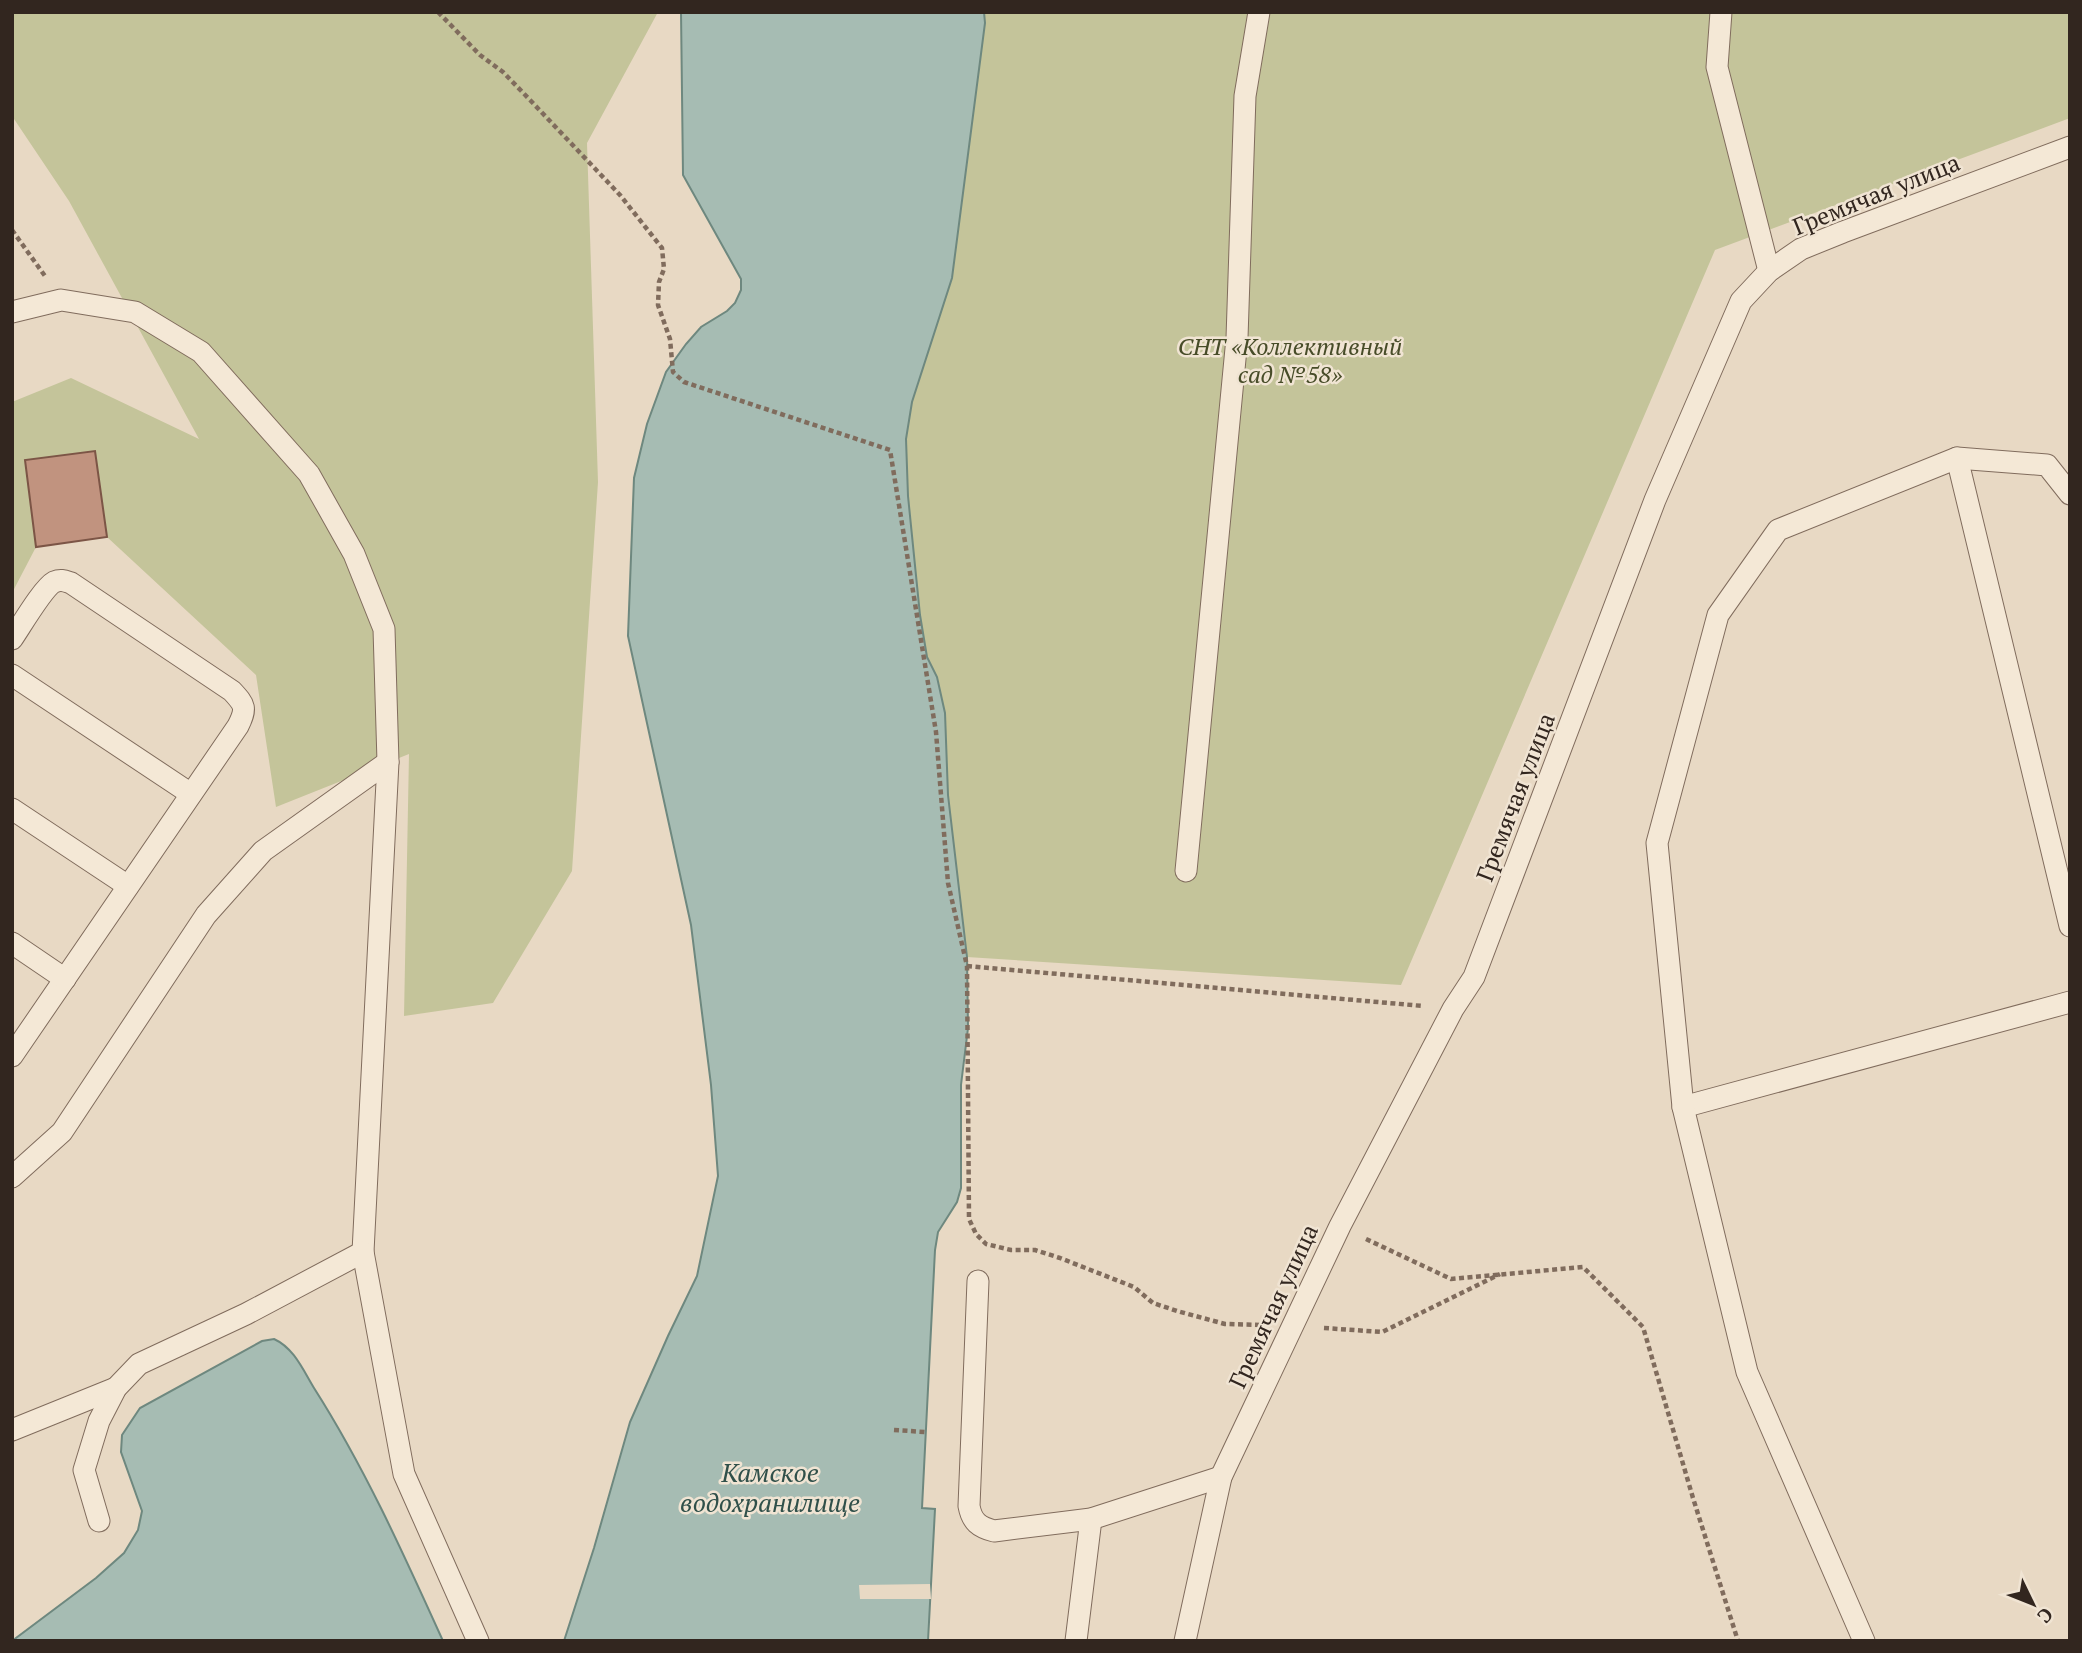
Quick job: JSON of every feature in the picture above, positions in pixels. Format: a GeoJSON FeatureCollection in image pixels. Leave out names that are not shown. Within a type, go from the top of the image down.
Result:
{"type":"FeatureCollection","features":[{"type":"Feature","properties":{"kind":"lane"},"geometry":{"type":"LineString","coordinates":[[1186,871],[1237,338],[1245,96],[1259,12]]}},
{"type":"Feature","properties":{"kind":"lane"},"geometry":{"type":"LineString","coordinates":[[1721,12],[1717,67],[1769,271]]}},
{"type":"Feature","properties":{"kind":"lane","name":"Гремячая улица"},"geometry":{"type":"LineString","coordinates":[[1185,1641],[1221,1478],[1340,1226],[1454,1009],[1474,977],[1655,500],[1741,300],[1769,271],[1801,249],[2070,147]]}},
{"type":"Feature","properties":{"kind":"lane"},"geometry":{"type":"LineString","coordinates":[[12,312],[61,300],[135,313],[201,352],[309,474],[354,555],[384,628],[388,762],[363,1252],[404,1474],[478,1641]]}},
{"type":"Feature","properties":{"kind":"lane"},"geometry":{"type":"LineString","coordinates":[[1957,458],[2070,926]]}},
{"type":"Feature","properties":{"kind":"lane"},"geometry":{"type":"LineString","coordinates":[[1864,1641],[1747,1372],[1683,1107],[1657,843],[1718,615],[1778,530],[1957,458],[2048,465],[2070,494]]}},
{"type":"Feature","properties":{"kind":"lane"},"geometry":{"type":"LineString","coordinates":[[12,639],[52,582],[61,580],[71,583],[232,691],[242,702],[244,713],[238,726],[12,1056]]}},
{"type":"Feature","properties":{"kind":"lane"},"geometry":{"type":"LineString","coordinates":[[12,675],[191,794]]}},
{"type":"Feature","properties":{"kind":"lane"},"geometry":{"type":"LineString","coordinates":[[12,1177],[62,1132],[206,915],[263,851],[388,762]]}},
{"type":"Feature","properties":{"kind":"lane"},"geometry":{"type":"LineString","coordinates":[[12,809],[128,886]]}},
{"type":"Feature","properties":{"kind":"lane"},"geometry":{"type":"LineString","coordinates":[[12,943],[65,979]]}},
{"type":"Feature","properties":{"kind":"lane"},"geometry":{"type":"LineString","coordinates":[[1683,1107],[2070,1002]]}},
{"type":"Feature","properties":{"kind":"lane"},"geometry":{"type":"LineString","coordinates":[[99,1521],[84,1471],[99,1421],[116,1388],[139,1364],[246,1314],[363,1252]]}},
{"type":"Feature","properties":{"kind":"lane"},"geometry":{"type":"LineString","coordinates":[[978,1282],[969,1506],[971,1519],[981,1527],[994,1531],[1091,1518],[1221,1478]]}},
{"type":"Feature","properties":{"kind":"lane"},"geometry":{"type":"LineString","coordinates":[[12,1430],[116,1388]]}},
{"type":"Feature","properties":{"kind":"lane"},"geometry":{"type":"LineString","coordinates":[[1076,1641],[1091,1518]]}},
{"type":"Feature","properties":{"kind":"path"},"geometry":{"type":"LineString","coordinates":[[438,12],[530,100],[620,195],[662,248],[664,269],[659,282],[659,305],[670,339],[673,372],[684,382],[890,450],[936,732],[948,883],[967,966],[969,1219],[976,1234],[986,1244],[1011,1250],[1035,1250],[1060,1258],[1134,1287],[1153,1303],[1224,1324],[1382,1332],[1500,1274]]}},
{"type":"Feature","properties":{"kind":"path"},"geometry":{"type":"LineString","coordinates":[[12,230],[61,300]]}},
{"type":"Feature","properties":{"kind":"path"},"geometry":{"type":"LineString","coordinates":[[967,966],[1454,1009]]}},
{"type":"Feature","properties":{"kind":"path"},"geometry":{"type":"LineString","coordinates":[[1340,1226],[1451,1279],[1583,1267],[1643,1327],[1738,1641]]}},
{"type":"Feature","properties":{"kind":"path"},"geometry":{"type":"LineString","coordinates":[[894,1430],[925,1432]]}},
{"type":"Feature","properties":{"kind":"green space"},"geometry":{"type":"Polygon","coordinates":[[[12,12],[658,12],[587,143],[598,482],[572,871],[493,1003],[404,1016],[409,754],[276,807],[256,675],[107,537],[95,451],[25,461],[36,547],[12,593],[12,402],[71,378],[199,439],[69,201],[12,116],[12,12]]]}},
{"type":"Feature","properties":{"kind":"green space","name":"СНТ «Коллективный сад №58»"},"geometry":{"type":"Polygon","coordinates":[[[984,12],[2070,12],[2070,118],[1715,250],[1401,985],[967,957],[948,795],[945,713],[937,677],[927,657],[920,615],[908,496],[906,439],[912,402],[952,278],[985,23],[984,12]]]}},
{"type":"Feature","properties":{"kind":"water","name":"Камское водохранилище"},"geometry":{"type":"Polygon","coordinates":[[[681,12],[984,12],[985,23],[952,278],[912,402],[906,439],[908,496],[920,615],[927,657],[937,677],[945,713],[948,795],[967,957],[968,1028],[961,1085],[961,1188],[957,1202],[938,1232],[935,1250],[922,1508],[935,1509],[928,1641],[564,1641],[630,1422],[697,1276],[718,1176],[711,1085],[691,925],[628,636],[634,478],[647,424],[666,372],[701,327],[727,311],[735,303],[741,290],[741,279],[683,175],[681,12]]]}},
{"type":"Feature","properties":{"kind":"water"},"geometry":{"type":"Polygon","coordinates":[[[274,1339],[287,1348],[297,1360],[333,1418],[367,1481],[443,1641],[12,1641],[96,1578],[124,1553],[138,1530],[142,1511],[121,1452],[122,1435],[140,1408],[262,1341],[274,1339]]]}},
{"type":"Feature","properties":{"kind":"pier"},"geometry":{"type":"Polygon","coordinates":[[[930,1584],[931,1599],[860,1599],[859,1585],[930,1584]]]}},
{"type":"Feature","properties":{"kind":"building"},"geometry":{"type":"Polygon","coordinates":[[[95,451],[107,537],[36,547],[25,460],[95,451]]]}}]}
